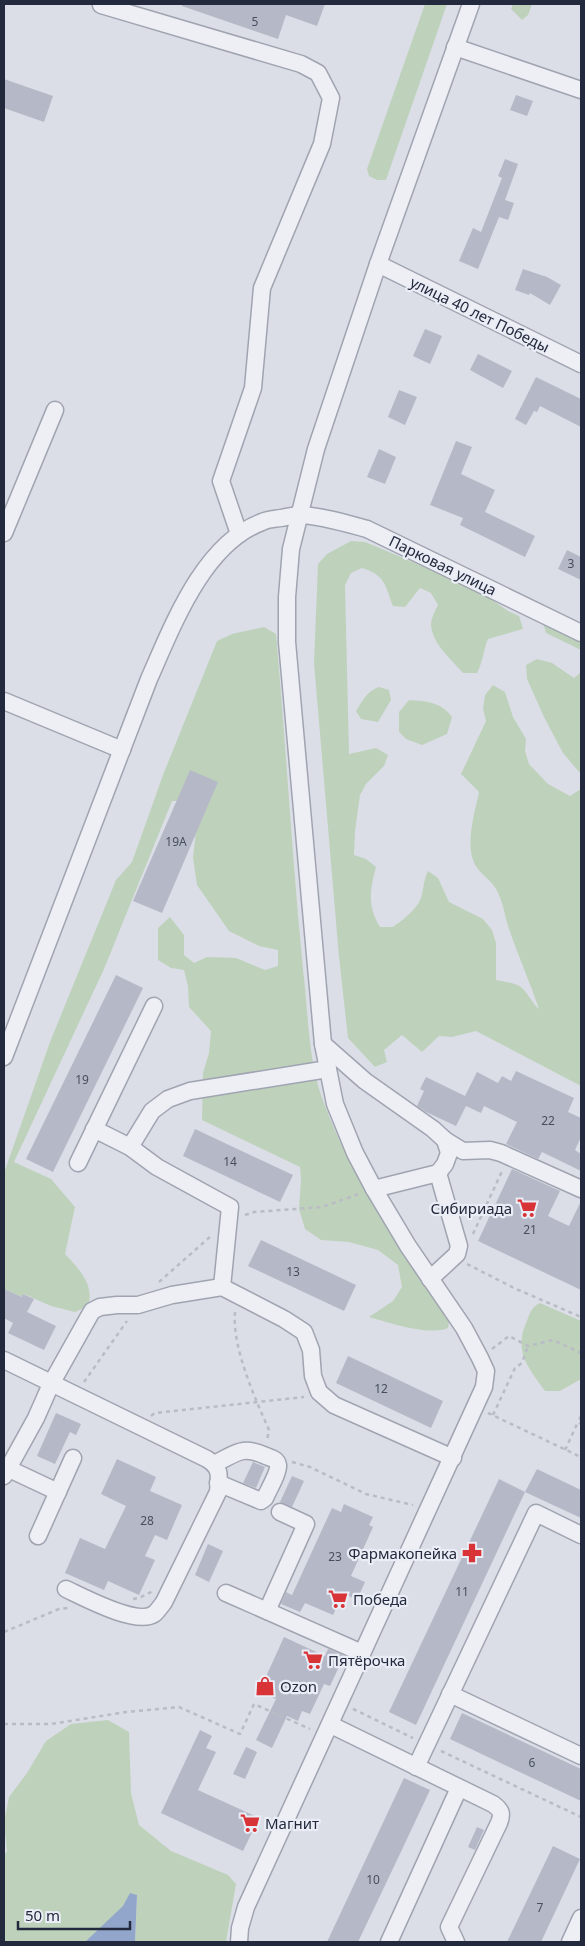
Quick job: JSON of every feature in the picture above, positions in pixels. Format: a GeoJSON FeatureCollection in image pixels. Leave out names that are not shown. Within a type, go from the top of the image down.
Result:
{"type":"FeatureCollection","features":[{"type":"Feature","properties":{"kind":"street"},"geometry":{"type":"LineString","coordinates":[[239,1942],[240,1928],[246,1907],[484,1388],[486,1371],[480,1358],[464,1328],[408,1246],[374,1189],[355,1152],[336,1104],[323,1044],[287,642],[287,597],[290,559],[298,515],[316,449],[378,264],[471,4]]}},
{"type":"Feature","properties":{"kind":"street"},"geometry":{"type":"LineString","coordinates":[[101,5],[301,64],[318,73],[331,98],[322,144],[262,288],[252,388],[221,481],[239,534]]}},
{"type":"Feature","properties":{"kind":"street"},"geometry":{"type":"LineString","coordinates":[[455,47],[581,90]]}},
{"type":"Feature","properties":{"kind":"street","name":"улица 40 лет Победы"},"geometry":{"type":"LineString","coordinates":[[378,264],[581,364]]}},
{"type":"Feature","properties":{"kind":"street"},"geometry":{"type":"LineString","coordinates":[[4,533],[55,410]]}},
{"type":"Feature","properties":{"kind":"street","name":"Парковая улица"},"geometry":{"type":"LineString","coordinates":[[4,1057],[150,679],[190,590],[217,555],[239,534],[263,521],[298,515],[341,522],[367,529],[581,633]]}},
{"type":"Feature","properties":{"kind":"street"},"geometry":{"type":"LineString","coordinates":[[4,701],[122,750]]}},
{"type":"Feature","properties":{"kind":"street"},"geometry":{"type":"LineString","coordinates":[[78,1163],[154,1006]]}},
{"type":"Feature","properties":{"kind":"street"},"geometry":{"type":"LineString","coordinates":[[323,1044],[365,1081],[433,1129],[445,1140],[463,1151],[490,1150],[509,1156],[581,1189]]}},
{"type":"Feature","properties":{"kind":"street"},"geometry":{"type":"LineString","coordinates":[[130,1148],[152,1111],[168,1100],[190,1091],[328,1069]]}},
{"type":"Feature","properties":{"kind":"street"},"geometry":{"type":"LineString","coordinates":[[94,1130],[130,1148],[157,1167],[230,1206],[222,1287]]}},
{"type":"Feature","properties":{"kind":"street"},"geometry":{"type":"LineString","coordinates":[[374,1189],[438,1173],[445,1164],[449,1153],[445,1140]]}},
{"type":"Feature","properties":{"kind":"street"},"geometry":{"type":"LineString","coordinates":[[430,1279],[457,1254],[459,1246],[438,1173]]}},
{"type":"Feature","properties":{"kind":"street"},"geometry":{"type":"LineString","coordinates":[[58,1492],[5,1472],[36,1418],[51,1384],[92,1310],[117,1305],[138,1305],[172,1295],[222,1287],[284,1319],[304,1332],[311,1350],[313,1376],[319,1392],[334,1405],[452,1458]]}},
{"type":"Feature","properties":{"kind":"street"},"geometry":{"type":"LineString","coordinates":[[4,1360],[214,1464],[219,1474],[218,1492],[164,1602],[153,1615],[141,1618],[123,1614],[66,1589]]}},
{"type":"Feature","properties":{"kind":"street"},"geometry":{"type":"LineString","coordinates":[[214,1464],[244,1450],[253,1450],[275,1460],[278,1464],[278,1470],[265,1498],[261,1501],[218,1483]]}},
{"type":"Feature","properties":{"kind":"street"},"geometry":{"type":"LineString","coordinates":[[38,1536],[73,1458]]}},
{"type":"Feature","properties":{"kind":"street"},"geometry":{"type":"LineString","coordinates":[[267,1611],[306,1524],[280,1512]]}},
{"type":"Feature","properties":{"kind":"street"},"geometry":{"type":"LineString","coordinates":[[416,1767],[536,1513],[581,1535]]}},
{"type":"Feature","properties":{"kind":"street"},"geometry":{"type":"LineString","coordinates":[[226,1593],[362,1653]]}},
{"type":"Feature","properties":{"kind":"street"},"geometry":{"type":"LineString","coordinates":[[450,1694],[581,1756]]}},
{"type":"Feature","properties":{"kind":"street"},"geometry":{"type":"LineString","coordinates":[[328,1730],[416,1767],[500,1809],[502,1815],[449,1928],[456,1942]]}},
{"type":"Feature","properties":{"kind":"street"},"geometry":{"type":"LineString","coordinates":[[389,1942],[459,1788]]}},
{"type":"Feature","properties":{"kind":"street"},"geometry":{"type":"LineString","coordinates":[[570,1942],[581,1918]]}},
{"type":"Feature","properties":{"kind":"path"},"geometry":{"type":"LineString","coordinates":[[473,1235],[509,1156]]}},
{"type":"Feature","properties":{"kind":"path"},"geometry":{"type":"LineString","coordinates":[[454,1257],[514,1288],[581,1317]]}},
{"type":"Feature","properties":{"kind":"path"},"geometry":{"type":"LineString","coordinates":[[237,1296],[235,1319],[240,1356],[268,1430],[267,1442],[262,1454]]}},
{"type":"Feature","properties":{"kind":"path"},"geometry":{"type":"LineString","coordinates":[[480,1358],[509,1336],[528,1346],[553,1340],[581,1353]]}},
{"type":"Feature","properties":{"kind":"path"},"geometry":{"type":"LineString","coordinates":[[493,1416],[515,1368],[522,1363],[528,1346]]}},
{"type":"Feature","properties":{"kind":"path"},"geometry":{"type":"LineString","coordinates":[[139,1426],[156,1412],[323,1395]]}},
{"type":"Feature","properties":{"kind":"path"},"geometry":{"type":"LineString","coordinates":[[475,1407],[581,1457]]}},
{"type":"Feature","properties":{"kind":"path"},"geometry":{"type":"LineString","coordinates":[[565,1450],[580,1423],[581,1416]]}},
{"type":"Feature","properties":{"kind":"path"},"geometry":{"type":"LineString","coordinates":[[278,1464],[292,1462],[310,1466],[366,1494],[400,1501],[428,1512]]}},
{"type":"Feature","properties":{"kind":"path"},"geometry":{"type":"LineString","coordinates":[[340,1703],[581,1817]]}},
{"type":"Feature","properties":{"kind":"path"},"geometry":{"type":"LineString","coordinates":[[4,1724],[51,1724],[126,1712],[179,1707],[240,1734],[254,1704],[328,1730]]}},
{"type":"Feature","properties":{"kind":"green space"},"geometry":{"type":"Polygon","coordinates":[[[425,4],[447,4],[386,180],[377,180],[369,176],[367,169],[425,4]]]}},
{"type":"Feature","properties":{"kind":"green space"},"geometry":{"type":"Polygon","coordinates":[[[513,4],[532,4],[528,15],[522,20],[511,9],[513,4]]]}},
{"type":"Feature","properties":{"kind":"green space"},"geometry":{"type":"Polygon","coordinates":[[[351,541],[365,542],[413,562],[488,597],[519,616],[523,629],[488,639],[477,673],[463,673],[434,637],[431,624],[438,605],[431,593],[420,588],[405,607],[393,606],[386,587],[375,574],[362,568],[351,573],[345,585],[349,754],[376,748],[388,755],[384,766],[366,784],[360,795],[354,855],[366,859],[376,867],[372,883],[371,904],[380,927],[393,927],[415,908],[421,899],[428,871],[438,878],[449,902],[483,919],[492,930],[496,943],[496,980],[521,987],[539,1009],[498,894],[493,885],[477,868],[473,860],[470,844],[473,817],[479,792],[461,774],[486,721],[483,709],[485,695],[493,685],[505,692],[513,717],[526,739],[525,751],[529,764],[548,784],[570,796],[581,789],[581,1086],[476,1031],[452,1037],[439,1036],[422,1052],[402,1035],[384,1050],[387,1062],[375,1067],[348,1038],[339,957],[314,663],[318,564],[327,554],[351,541]]]}},
{"type":"Feature","properties":{"kind":"green space"},"geometry":{"type":"Polygon","coordinates":[[[543,623],[581,636],[581,650],[546,633],[543,623]]]}},
{"type":"Feature","properties":{"kind":"green space"},"geometry":{"type":"Polygon","coordinates":[[[264,627],[276,634],[299,927],[313,1065],[321,1095],[346,1155],[395,1241],[449,1322],[448,1328],[420,1330],[369,1317],[393,1301],[402,1287],[398,1265],[378,1250],[349,1242],[321,1240],[305,1229],[299,1209],[300,1167],[202,1120],[203,1073],[209,1053],[211,1031],[189,1007],[188,986],[184,970],[171,968],[158,960],[158,928],[170,917],[184,935],[184,955],[194,963],[207,957],[236,958],[265,970],[278,966],[278,950],[259,946],[229,931],[197,885],[193,858],[197,821],[185,801],[172,801],[104,969],[14,1162],[51,1179],[75,1207],[65,1254],[87,1284],[90,1298],[88,1306],[75,1312],[51,1306],[24,1294],[22,1297],[4,1289],[4,1173],[50,1042],[116,880],[132,862],[163,775],[217,641],[232,634],[264,627]]]}},
{"type":"Feature","properties":{"kind":"green space"},"geometry":{"type":"Polygon","coordinates":[[[537,659],[552,663],[574,678],[581,672],[581,779],[580,773],[563,753],[527,679],[526,665],[537,659]]]}},
{"type":"Feature","properties":{"kind":"green space"},"geometry":{"type":"Polygon","coordinates":[[[379,687],[389,690],[391,700],[378,722],[361,719],[356,711],[368,693],[379,687]]]}},
{"type":"Feature","properties":{"kind":"green space"},"geometry":{"type":"Polygon","coordinates":[[[409,700],[433,703],[448,712],[452,717],[447,734],[422,745],[406,739],[399,732],[399,712],[409,700]]]}},
{"type":"Feature","properties":{"kind":"green space"},"geometry":{"type":"Polygon","coordinates":[[[540,1303],[581,1321],[581,1379],[560,1391],[545,1391],[528,1366],[522,1350],[523,1332],[529,1315],[533,1308],[540,1303]]]}},
{"type":"Feature","properties":{"kind":"green space"},"geometry":{"type":"Polygon","coordinates":[[[108,1720],[129,1732],[131,1793],[139,1825],[171,1851],[228,1875],[236,1884],[226,1942],[135,1942],[137,1895],[85,1942],[4,1942],[4,1856],[7,1851],[4,1822],[9,1797],[27,1773],[46,1741],[71,1724],[108,1720]]]}},
{"type":"Feature","properties":{"kind":"water"},"geometry":{"type":"Polygon","coordinates":[[[130,1893],[137,1895],[135,1942],[85,1942],[123,1906],[130,1893]]]}},
{"type":"Feature","properties":{"kind":"building"},"geometry":{"type":"Polygon","coordinates":[[[182,4],[325,4],[317,26],[286,15],[278,39],[182,6],[182,4]]]}},
{"type":"Feature","properties":{"kind":"building"},"geometry":{"type":"Polygon","coordinates":[[[4,79],[53,96],[44,122],[4,108],[4,79]]]}},
{"type":"Feature","properties":{"kind":"building"},"geometry":{"type":"Polygon","coordinates":[[[516,95],[533,101],[527,116],[510,110],[516,95]]]}},
{"type":"Feature","properties":{"kind":"building"},"geometry":{"type":"Polygon","coordinates":[[[505,159],[518,164],[505,200],[514,203],[508,220],[499,217],[478,269],[459,261],[473,228],[481,232],[502,178],[498,176],[505,159]]]}},
{"type":"Feature","properties":{"kind":"building"},"geometry":{"type":"Polygon","coordinates":[[[523,269],[547,277],[561,285],[550,305],[530,293],[529,295],[515,290],[523,269]]]}},
{"type":"Feature","properties":{"kind":"building"},"geometry":{"type":"Polygon","coordinates":[[[425,329],[442,336],[430,364],[413,356],[425,329]]]}},
{"type":"Feature","properties":{"kind":"building"},"geometry":{"type":"Polygon","coordinates":[[[478,354],[512,371],[503,388],[470,370],[478,354]]]}},
{"type":"Feature","properties":{"kind":"building"},"geometry":{"type":"Polygon","coordinates":[[[536,377],[581,399],[581,427],[540,406],[537,412],[534,411],[526,425],[515,419],[536,377]]]}},
{"type":"Feature","properties":{"kind":"building"},"geometry":{"type":"Polygon","coordinates":[[[399,390],[417,397],[405,425],[388,417],[399,390]]]}},
{"type":"Feature","properties":{"kind":"building"},"geometry":{"type":"Polygon","coordinates":[[[456,441],[472,447],[461,474],[495,490],[485,512],[535,536],[525,557],[460,525],[463,518],[430,505],[456,441]]]}},
{"type":"Feature","properties":{"kind":"building"},"geometry":{"type":"Polygon","coordinates":[[[379,449],[396,457],[385,484],[367,477],[379,449]]]}},
{"type":"Feature","properties":{"kind":"building"},"geometry":{"type":"Polygon","coordinates":[[[567,550],[581,557],[581,580],[558,569],[567,550]]]}},
{"type":"Feature","properties":{"kind":"building"},"geometry":{"type":"Polygon","coordinates":[[[190,770],[218,782],[162,913],[133,901],[190,770]]]}},
{"type":"Feature","properties":{"kind":"building"},"geometry":{"type":"Polygon","coordinates":[[[116,975],[143,988],[53,1172],[26,1159],[116,975]]]}},
{"type":"Feature","properties":{"kind":"building"},"geometry":{"type":"Polygon","coordinates":[[[516,1071],[574,1098],[568,1112],[581,1118],[581,1137],[575,1150],[581,1154],[581,1171],[542,1152],[538,1159],[506,1144],[517,1122],[484,1106],[481,1113],[466,1106],[456,1126],[417,1106],[424,1091],[420,1089],[426,1077],[465,1096],[477,1072],[498,1083],[502,1076],[511,1081],[516,1071]]]}},
{"type":"Feature","properties":{"kind":"building"},"geometry":{"type":"Polygon","coordinates":[[[195,1129],[293,1175],[280,1202],[183,1156],[195,1129]]]}},
{"type":"Feature","properties":{"kind":"building"},"geometry":{"type":"Polygon","coordinates":[[[512,1169],[560,1191],[548,1216],[569,1226],[581,1201],[581,1290],[478,1241],[512,1169]]]}},
{"type":"Feature","properties":{"kind":"building"},"geometry":{"type":"Polygon","coordinates":[[[261,1240],[356,1285],[344,1311],[248,1266],[261,1240]]]}},
{"type":"Feature","properties":{"kind":"building"},"geometry":{"type":"Polygon","coordinates":[[[4,1289],[22,1297],[23,1294],[34,1299],[27,1312],[56,1326],[44,1350],[8,1333],[13,1323],[4,1318],[4,1289]]]}},
{"type":"Feature","properties":{"kind":"building"},"geometry":{"type":"Polygon","coordinates":[[[348,1356],[443,1401],[431,1428],[336,1383],[348,1356]]]}},
{"type":"Feature","properties":{"kind":"building"},"geometry":{"type":"Polygon","coordinates":[[[56,1413],[81,1424],[76,1435],[70,1432],[55,1464],[37,1456],[56,1413]]]}},
{"type":"Feature","properties":{"kind":"building"},"geometry":{"type":"Polygon","coordinates":[[[117,1459],[156,1477],[150,1491],[182,1505],[167,1540],[155,1535],[145,1556],[155,1560],[139,1595],[108,1581],[104,1590],[65,1573],[80,1538],[105,1549],[126,1506],[101,1494],[117,1459]]]}},
{"type":"Feature","properties":{"kind":"building"},"geometry":{"type":"Polygon","coordinates":[[[253,1462],[265,1467],[256,1488],[243,1483],[253,1462]]]}},
{"type":"Feature","properties":{"kind":"building"},"geometry":{"type":"Polygon","coordinates":[[[537,1469],[581,1490],[581,1518],[525,1492],[537,1469]]]}},
{"type":"Feature","properties":{"kind":"building"},"geometry":{"type":"Polygon","coordinates":[[[292,1476],[304,1481],[292,1507],[280,1502],[292,1476]]]}},
{"type":"Feature","properties":{"kind":"building"},"geometry":{"type":"Polygon","coordinates":[[[499,1479],[525,1492],[416,1725],[389,1712],[499,1479]]]}},
{"type":"Feature","properties":{"kind":"building"},"geometry":{"type":"Polygon","coordinates":[[[344,1504],[373,1517],[369,1525],[373,1527],[351,1576],[365,1582],[357,1600],[343,1593],[333,1615],[305,1603],[300,1612],[281,1604],[286,1592],[292,1595],[332,1508],[341,1512],[344,1504]]]}},
{"type":"Feature","properties":{"kind":"building"},"geometry":{"type":"Polygon","coordinates":[[[208,1544],[223,1551],[209,1582],[195,1575],[208,1544]]]}},
{"type":"Feature","properties":{"kind":"building"},"geometry":{"type":"Polygon","coordinates":[[[284,1637],[325,1656],[328,1649],[344,1656],[330,1686],[324,1684],[310,1714],[302,1711],[298,1721],[287,1716],[272,1748],[256,1740],[276,1699],[259,1692],[284,1637]]]}},
{"type":"Feature","properties":{"kind":"building"},"geometry":{"type":"Polygon","coordinates":[[[462,1713],[581,1769],[581,1801],[450,1739],[462,1713]]]}},
{"type":"Feature","properties":{"kind":"building"},"geometry":{"type":"Polygon","coordinates":[[[200,1730],[212,1736],[206,1748],[216,1752],[198,1790],[259,1818],[243,1851],[161,1813],[200,1730]]]}},
{"type":"Feature","properties":{"kind":"building"},"geometry":{"type":"Polygon","coordinates":[[[246,1747],[257,1752],[245,1779],[233,1774],[246,1747]]]}},
{"type":"Feature","properties":{"kind":"building"},"geometry":{"type":"Polygon","coordinates":[[[404,1778],[430,1790],[358,1942],[327,1942],[404,1778]]]}},
{"type":"Feature","properties":{"kind":"building"},"geometry":{"type":"Polygon","coordinates":[[[477,1827],[484,1830],[475,1850],[468,1847],[477,1827]]]}},
{"type":"Feature","properties":{"kind":"building"},"geometry":{"type":"Polygon","coordinates":[[[553,1846],[580,1859],[541,1942],[507,1942],[553,1846]]]}},
{"type":"Feature","properties":{"kind":"place","name":"Сибириада"},"geometry":{"type":"Point","coordinates":[527,1208]}},
{"type":"Feature","properties":{"kind":"place","name":"Фармакопейка"},"geometry":{"type":"Point","coordinates":[472,1553]}},
{"type":"Feature","properties":{"kind":"place","name":"Победа"},"geometry":{"type":"Point","coordinates":[338,1599]}},
{"type":"Feature","properties":{"kind":"place","name":"Пятёрочка"},"geometry":{"type":"Point","coordinates":[313,1660]}},
{"type":"Feature","properties":{"kind":"place","name":"Ozon"},"geometry":{"type":"Point","coordinates":[265,1686]}},
{"type":"Feature","properties":{"kind":"place","name":"Магнит"},"geometry":{"type":"Point","coordinates":[250,1823]}}]}
